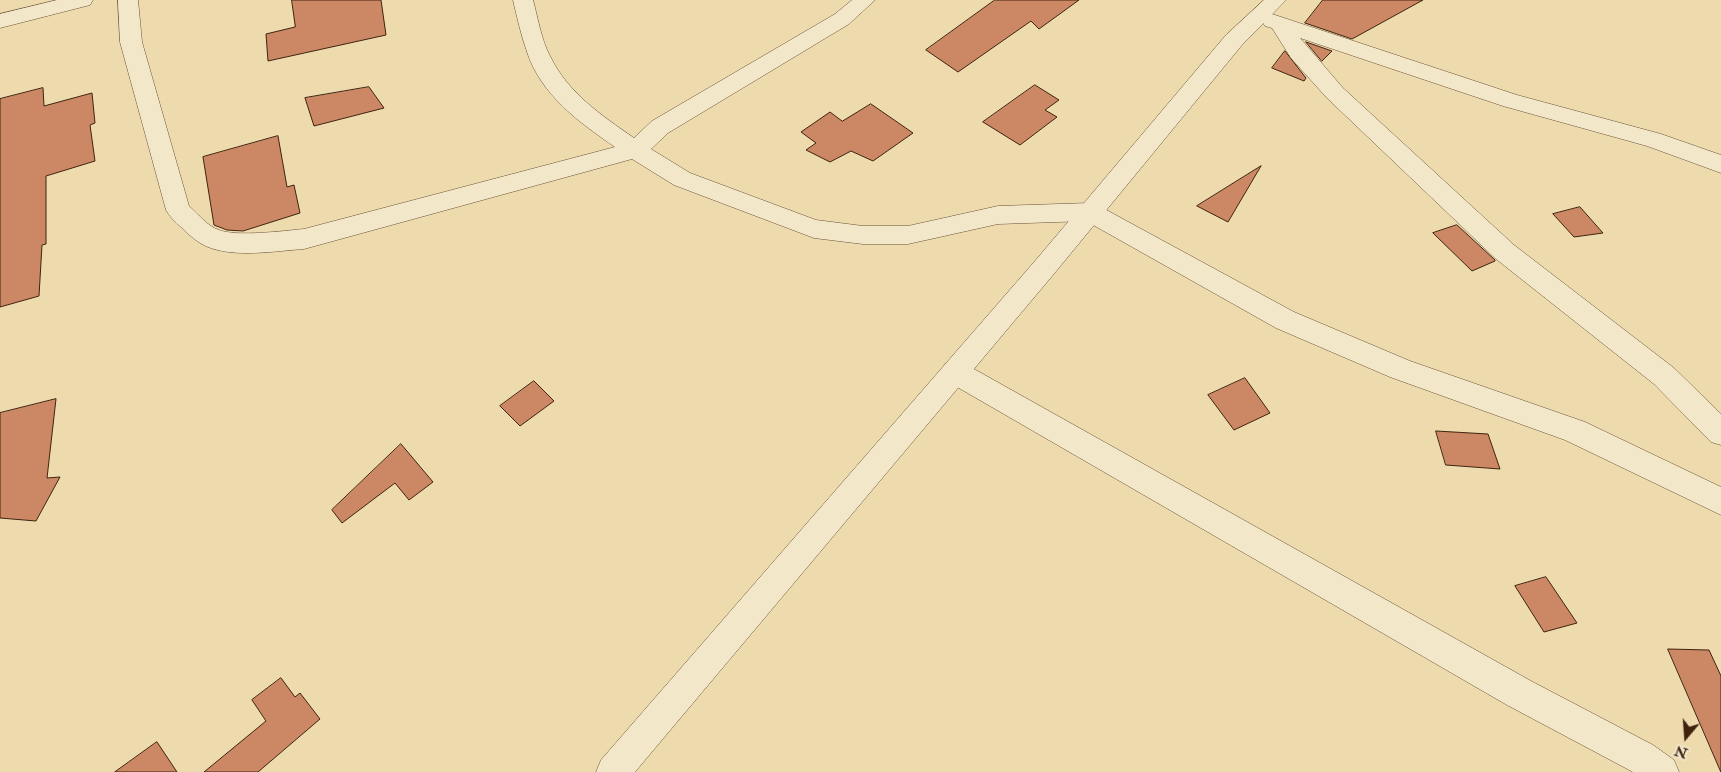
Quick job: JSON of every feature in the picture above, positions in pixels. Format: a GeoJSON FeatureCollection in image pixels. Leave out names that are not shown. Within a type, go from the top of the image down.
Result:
{"type":"FeatureCollection","features":[{"type":"Feature","properties":{"kind":"street"},"geometry":{"type":"LineString","coordinates":[[0,21],[83,0]]}},
{"type":"Feature","properties":{"kind":"street"},"geometry":{"type":"LineString","coordinates":[[128,0],[131,42],[178,210],[200,231],[214,240],[252,243],[304,238],[636,150],[660,127],[842,19],[865,0]]}},
{"type":"Feature","properties":{"kind":"street"},"geometry":{"type":"LineString","coordinates":[[523,0],[538,54],[555,84],[585,115],[682,179],[814,229],[863,235],[908,235],[998,215],[1090,212],[1285,320],[1400,370],[1575,431],[1721,502]]}},
{"type":"Feature","properties":{"kind":"street"},"geometry":{"type":"LineString","coordinates":[[1272,13],[1511,101],[1653,140],[1721,164]]}},
{"type":"Feature","properties":{"kind":"street"},"geometry":{"type":"LineString","coordinates":[[613,772],[955,372],[1234,40],[1272,13]]}},
{"type":"Feature","properties":{"kind":"street"},"geometry":{"type":"LineString","coordinates":[[1272,13],[1299,53],[1335,93],[1504,252],[1664,376],[1721,433]]}},
{"type":"Feature","properties":{"kind":"street"},"geometry":{"type":"LineString","coordinates":[[955,372],[1519,693],[1641,757],[1662,772]]}},
{"type":"Feature","properties":{"kind":"building"},"geometry":{"type":"Polygon","coordinates":[[[292,0],[381,0],[386,35],[268,61],[266,34],[295,27],[292,0]]]}},
{"type":"Feature","properties":{"kind":"building"},"geometry":{"type":"Polygon","coordinates":[[[995,0],[1079,0],[1039,29],[1031,21],[958,72],[926,50],[995,0]]]}},
{"type":"Feature","properties":{"kind":"building"},"geometry":{"type":"Polygon","coordinates":[[[1323,0],[1423,0],[1352,39],[1305,23],[1323,0]]]}},
{"type":"Feature","properties":{"kind":"building"},"geometry":{"type":"Polygon","coordinates":[[[1306,42],[1332,51],[1322,61],[1306,42]]]}},
{"type":"Feature","properties":{"kind":"building"},"geometry":{"type":"Polygon","coordinates":[[[1285,51],[1306,78],[1304,81],[1272,68],[1285,51]]]}},
{"type":"Feature","properties":{"kind":"building"},"geometry":{"type":"Polygon","coordinates":[[[1035,85],[1059,100],[1045,110],[1057,117],[1020,145],[983,122],[1035,85]]]}},
{"type":"Feature","properties":{"kind":"building"},"geometry":{"type":"Polygon","coordinates":[[[369,87],[384,108],[314,126],[305,98],[369,87]]]}},
{"type":"Feature","properties":{"kind":"building"},"geometry":{"type":"Polygon","coordinates":[[[43,88],[44,106],[92,93],[95,123],[90,125],[95,161],[46,176],[46,244],[42,245],[39,296],[0,307],[0,99],[43,88]]]}},
{"type":"Feature","properties":{"kind":"building"},"geometry":{"type":"Polygon","coordinates":[[[871,104],[913,133],[873,161],[851,151],[830,162],[806,150],[816,143],[801,132],[830,112],[842,121],[871,104]]]}},
{"type":"Feature","properties":{"kind":"building"},"geometry":{"type":"Polygon","coordinates":[[[278,136],[287,187],[294,185],[300,213],[243,231],[227,230],[214,225],[203,157],[278,136]]]}},
{"type":"Feature","properties":{"kind":"building"},"geometry":{"type":"Polygon","coordinates":[[[1261,166],[1228,222],[1197,206],[1261,166]]]}},
{"type":"Feature","properties":{"kind":"building"},"geometry":{"type":"Polygon","coordinates":[[[1580,207],[1603,233],[1574,237],[1553,214],[1580,207]]]}},
{"type":"Feature","properties":{"kind":"building"},"geometry":{"type":"Polygon","coordinates":[[[1457,225],[1495,261],[1472,271],[1433,233],[1457,225]]]}},
{"type":"Feature","properties":{"kind":"building"},"geometry":{"type":"Polygon","coordinates":[[[1245,378],[1270,413],[1234,430],[1208,395],[1245,378]]]}},
{"type":"Feature","properties":{"kind":"building"},"geometry":{"type":"Polygon","coordinates":[[[534,381],[554,401],[520,426],[500,406],[534,381]]]}},
{"type":"Feature","properties":{"kind":"building"},"geometry":{"type":"Polygon","coordinates":[[[56,399],[47,478],[60,477],[36,521],[0,518],[0,413],[56,399]]]}},
{"type":"Feature","properties":{"kind":"building"},"geometry":{"type":"Polygon","coordinates":[[[1436,431],[1488,434],[1500,469],[1446,465],[1436,431]]]}},
{"type":"Feature","properties":{"kind":"building"},"geometry":{"type":"Polygon","coordinates":[[[401,444],[433,482],[409,500],[395,483],[342,523],[332,510],[401,444]]]}},
{"type":"Feature","properties":{"kind":"building"},"geometry":{"type":"Polygon","coordinates":[[[1546,577],[1577,623],[1544,632],[1515,586],[1546,577]]]}},
{"type":"Feature","properties":{"kind":"building"},"geometry":{"type":"Polygon","coordinates":[[[1668,649],[1709,650],[1721,676],[1721,772],[1668,649]]]}},
{"type":"Feature","properties":{"kind":"building"},"geometry":{"type":"Polygon","coordinates":[[[281,678],[295,697],[300,693],[320,719],[258,772],[204,772],[266,721],[252,700],[281,678]]]}},
{"type":"Feature","properties":{"kind":"building"},"geometry":{"type":"Polygon","coordinates":[[[157,742],[177,772],[115,772],[157,742]]]}}]}
